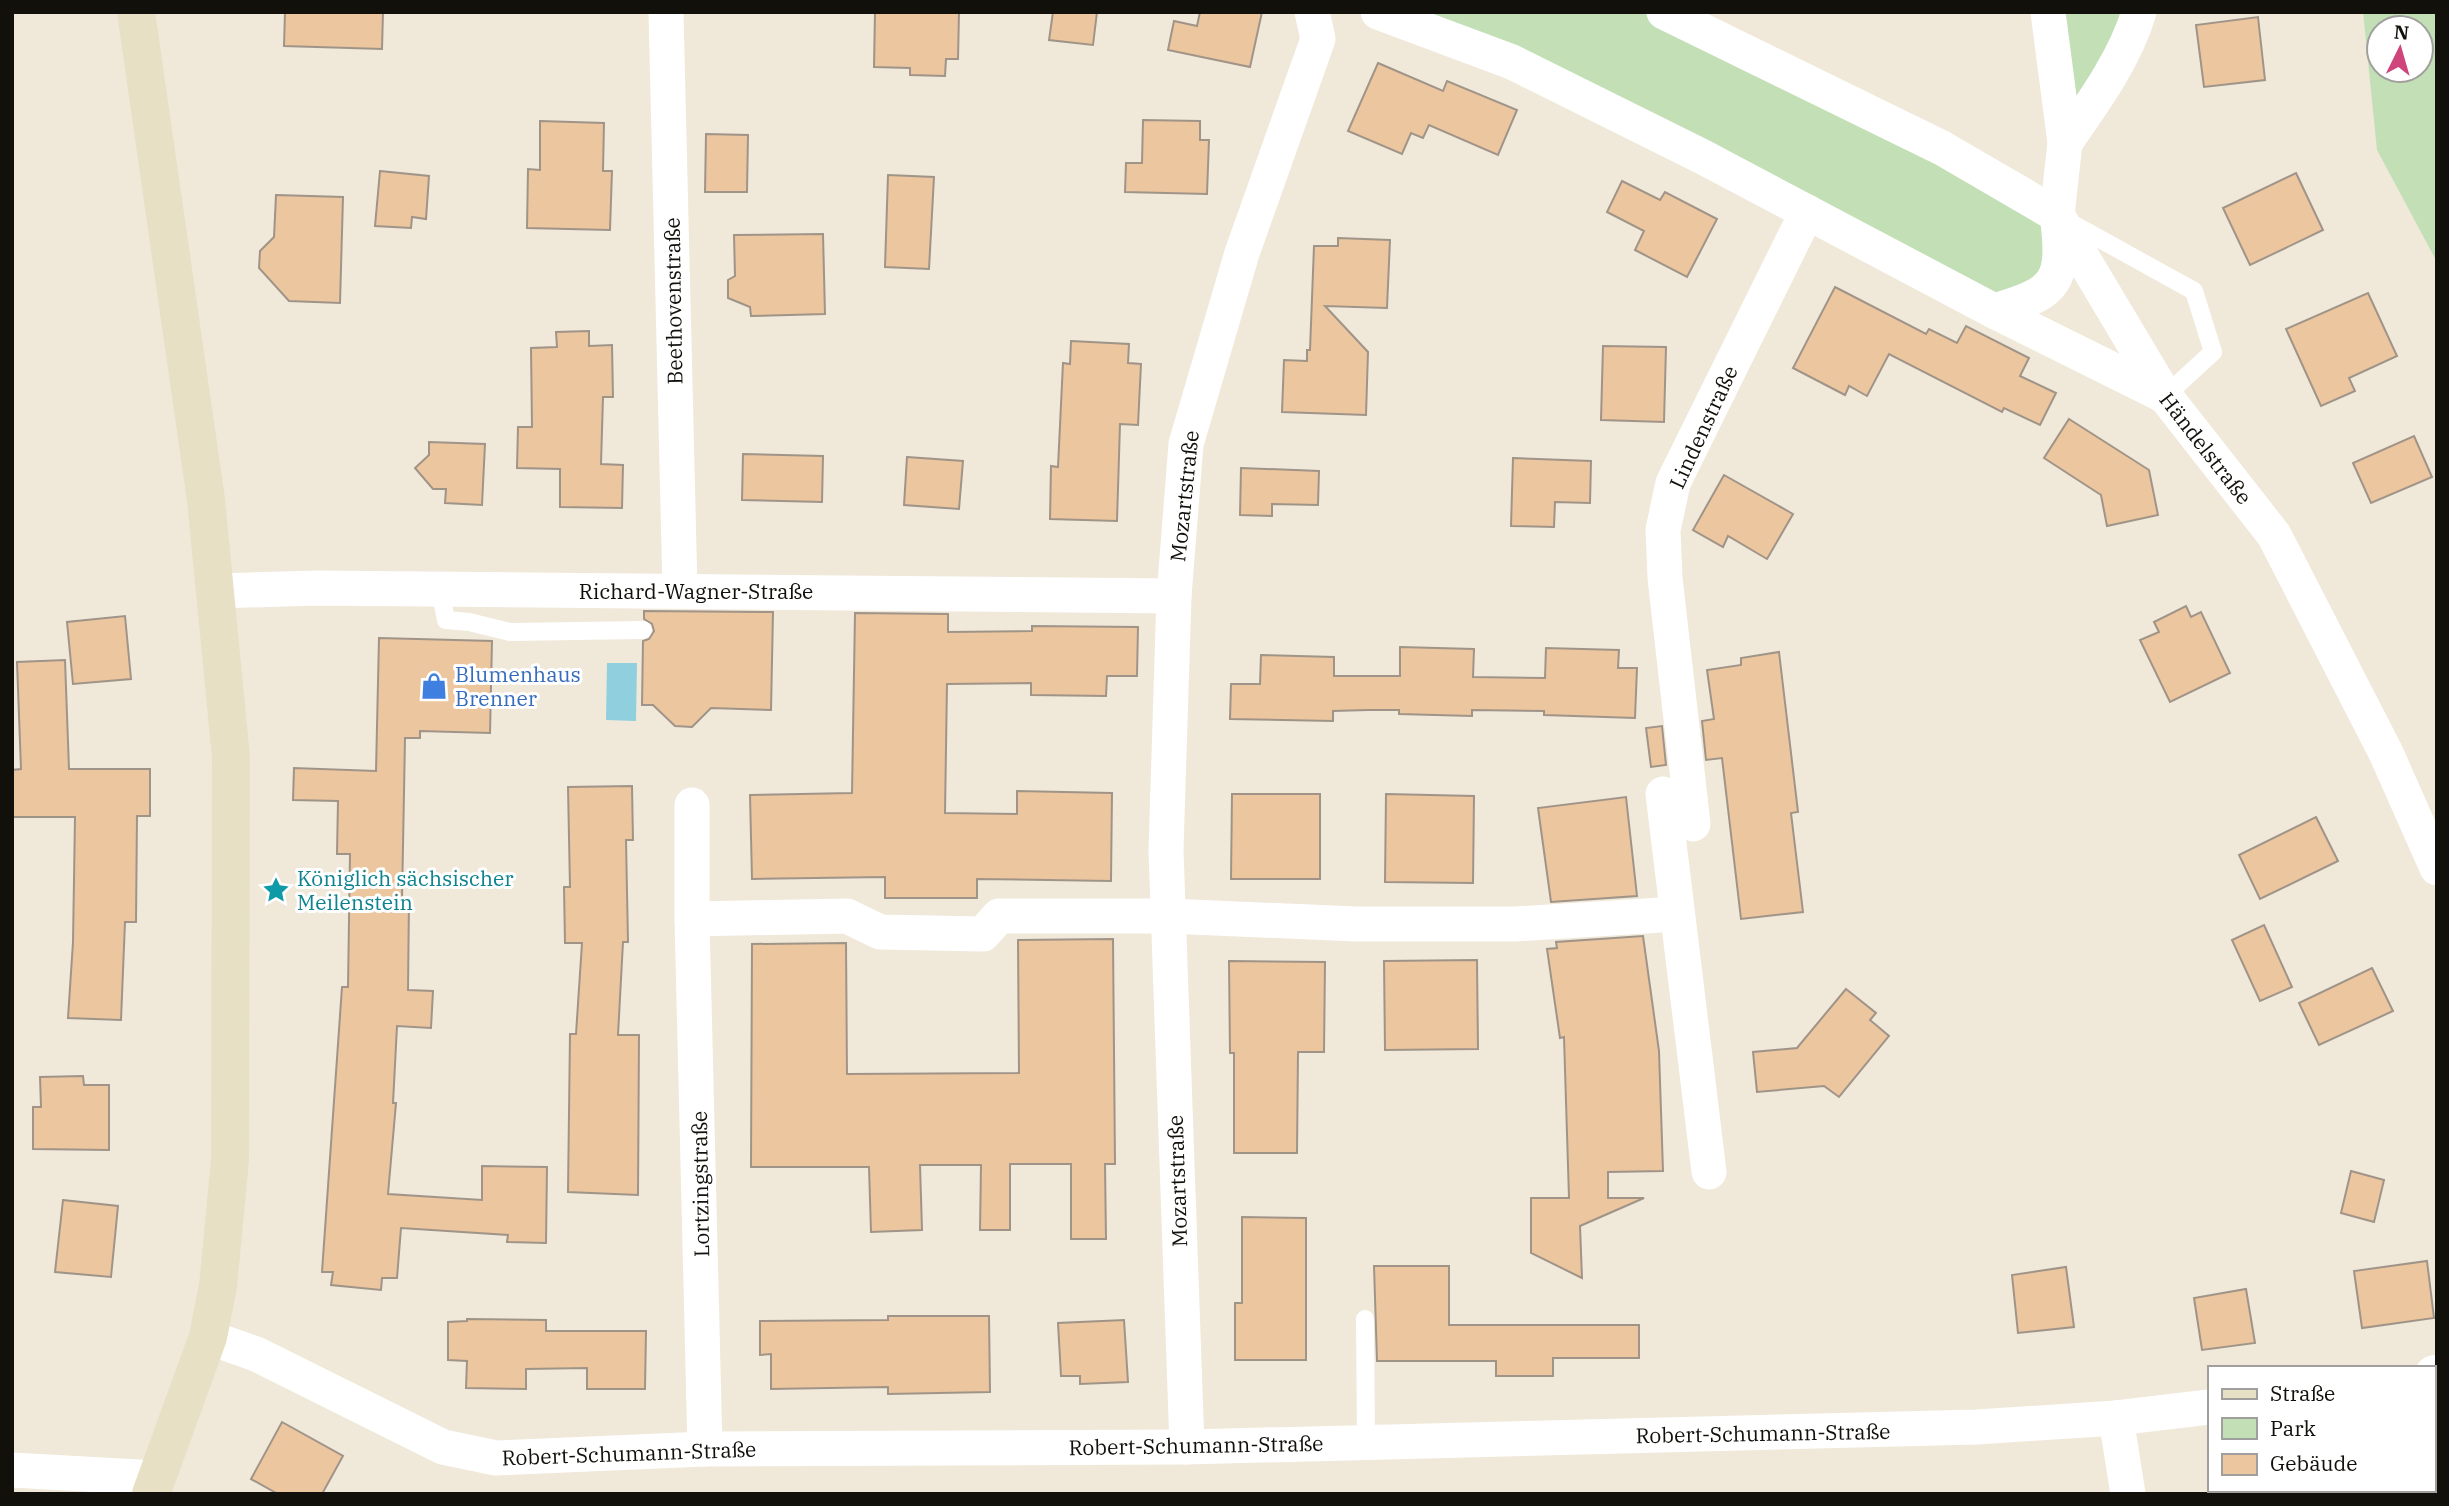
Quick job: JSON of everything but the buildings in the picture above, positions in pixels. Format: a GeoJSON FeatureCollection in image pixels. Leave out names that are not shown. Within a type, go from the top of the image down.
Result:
{"type":"FeatureCollection","features":[{"type":"Feature","properties":{"kind":"main road"},"geometry":{"type":"LineString","coordinates":[[136,12],[153,112],[217,591],[231,757],[230,1160],[218,1286],[208,1337],[154,1486]]}},
{"type":"Feature","properties":{"kind":"street","name":"Beethovenstraße"},"geometry":{"type":"LineString","coordinates":[[666,12],[680,591]]}},
{"type":"Feature","properties":{"kind":"street","name":"Mozartstraße"},"geometry":{"type":"LineString","coordinates":[[1187,1447],[1166,850],[1174,596],[1186,444],[1242,253],[1318,39],[1312,12]]}},
{"type":"Feature","properties":{"kind":"street"},"geometry":{"type":"LineString","coordinates":[[1377,12],[1512,62],[1807,212],[1994,311],[2165,396]]}},
{"type":"Feature","properties":{"kind":"street"},"geometry":{"type":"LineString","coordinates":[[1664,12],[1941,148],[2057,215]]}},
{"type":"Feature","properties":{"kind":"street"},"geometry":{"type":"LineString","coordinates":[[1994,311],[2032,300],[2055,280],[2062,251],[2057,215],[2065,142],[2048,12]]}},
{"type":"Feature","properties":{"kind":"street"},"geometry":{"type":"LineString","coordinates":[[2065,142],[2089,109],[2126,44],[2139,12]]}},
{"type":"Feature","properties":{"kind":"street","name":"Lindenstraße"},"geometry":{"type":"LineString","coordinates":[[1693,824],[1665,578],[1663,530],[1674,483],[1807,212]]}},
{"type":"Feature","properties":{"kind":"street","name":"Händelstraße"},"geometry":{"type":"LineString","coordinates":[[2057,215],[2165,396],[2274,535],[2386,752],[2437,868]]}},
{"type":"Feature","properties":{"kind":"street","name":"Richard-Wagner-Straße"},"geometry":{"type":"LineString","coordinates":[[217,591],[316,588],[1174,596]]}},
{"type":"Feature","properties":{"kind":"street"},"geometry":{"type":"LineString","coordinates":[[1662,794],[1709,1172]]}},
{"type":"Feature","properties":{"kind":"street","name":"Lortzingstraße"},"geometry":{"type":"LineString","coordinates":[[692,805],[692,919],[705,1449]]}},
{"type":"Feature","properties":{"kind":"street"},"geometry":{"type":"LineString","coordinates":[[692,919],[847,916],[880,932],[983,934],[999,916],[1168,916],[1383,924],[1515,924],[1678,915]]}},
{"type":"Feature","properties":{"kind":"street","name":"Robert-Schumann-Straße"},"geometry":{"type":"LineString","coordinates":[[208,1337],[256,1354],[443,1447],[469,1455],[496,1458],[705,1449],[1187,1447],[1977,1427],[2116,1418],[2208,1407]]}},
{"type":"Feature","properties":{"kind":"street"},"geometry":{"type":"LineString","coordinates":[[2116,1418],[2128,1494]]}},
{"type":"Feature","properties":{"kind":"street"},"geometry":{"type":"LineString","coordinates":[[12,1470],[154,1486]]}},
{"type":"Feature","properties":{"kind":"lane"},"geometry":{"type":"LineString","coordinates":[[2057,215],[2194,291],[2213,352],[2165,396]]}},
{"type":"Feature","properties":{"kind":"lane"},"geometry":{"type":"LineString","coordinates":[[440,590],[446,620],[469,622],[510,632],[643,630]]}},
{"type":"Feature","properties":{"kind":"lane"},"geometry":{"type":"LineString","coordinates":[[1365,1319],[1366,1443]]}},
{"type":"Feature","properties":{"kind":"green space"},"geometry":{"type":"Polygon","coordinates":[[[1378,12],[1664,12],[2057,215],[2055,280],[1994,311],[1378,12]]]}},
{"type":"Feature","properties":{"kind":"green space"},"geometry":{"type":"Polygon","coordinates":[[[2048,12],[2139,12],[2065,143],[2048,12]]]}},
{"type":"Feature","properties":{"kind":"green space"},"geometry":{"type":"Polygon","coordinates":[[[2363,12],[2437,12],[2437,262],[2377,150],[2370,84],[2435,84],[2435,14],[2365,14],[2365,32],[2363,12]]]}},
{"type":"Feature","properties":{"kind":"water"},"geometry":{"type":"Polygon","coordinates":[[[607,663],[637,663],[636,721],[606,720],[607,663]]]}},
{"type":"Feature","properties":{"kind":"place","name":"Blumenhaus Brenner"},"geometry":{"type":"Point","coordinates":[434,686]}},
{"type":"Feature","properties":{"kind":"place","name":"Königlich sächsischer Meilenstein"},"geometry":{"type":"Point","coordinates":[276,890]}}]}
